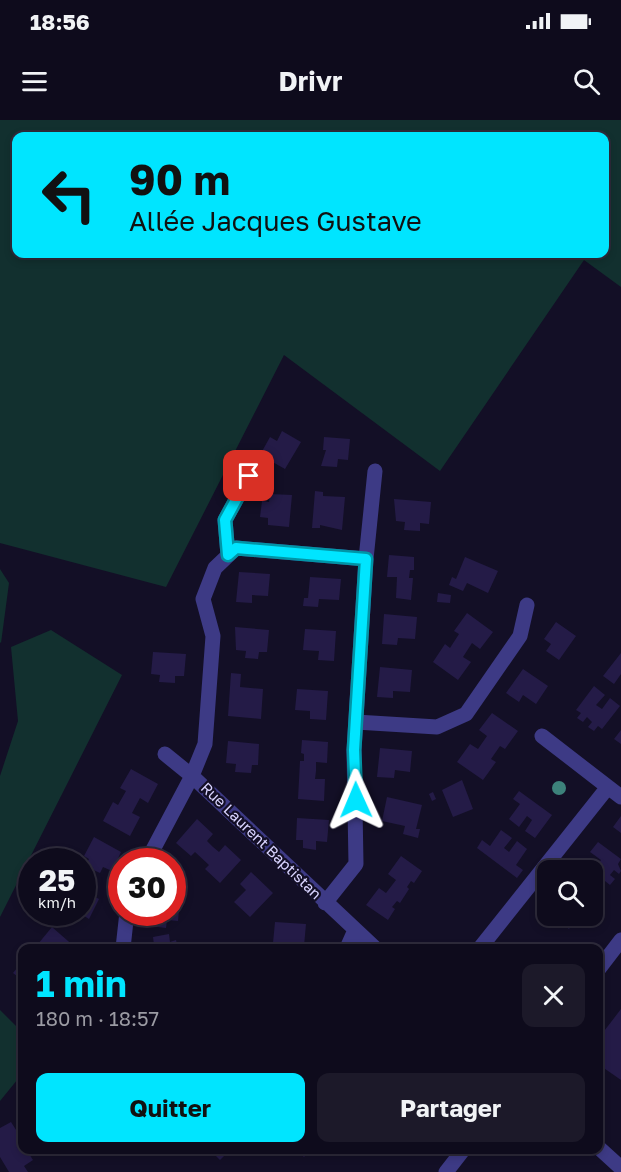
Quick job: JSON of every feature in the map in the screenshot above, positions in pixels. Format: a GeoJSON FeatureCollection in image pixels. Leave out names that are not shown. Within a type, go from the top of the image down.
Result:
{"type":"FeatureCollection","features":[{"type":"Feature","properties":{"kind":"street"},"geometry":{"type":"LineString","coordinates":[[326,903],[356,864],[356,722],[366,559],[375,471]]}},
{"type":"Feature","properties":{"kind":"street"},"geometry":{"type":"LineString","coordinates":[[228,555],[225,520],[249,476]]}},
{"type":"Feature","properties":{"kind":"street"},"geometry":{"type":"LineString","coordinates":[[154,848],[192,776],[205,744],[213,636],[203,599],[215,568],[236,548],[366,559]]}},
{"type":"Feature","properties":{"kind":"street"},"geometry":{"type":"LineString","coordinates":[[356,722],[437,727],[466,714],[520,636],[527,605]]}},
{"type":"Feature","properties":{"kind":"street"},"geometry":{"type":"LineString","coordinates":[[542,736],[621,797]]}},
{"type":"Feature","properties":{"kind":"street","name":"Rue Laurent Baptistan"},"geometry":{"type":"LineString","coordinates":[[165,754],[192,776],[371,944]]}},
{"type":"Feature","properties":{"kind":"street"},"geometry":{"type":"LineString","coordinates":[[483,944],[608,787]]}},
{"type":"Feature","properties":{"kind":"street"},"geometry":{"type":"LineString","coordinates":[[123,944],[125,926]]}},
{"type":"Feature","properties":{"kind":"street"},"geometry":{"type":"LineString","coordinates":[[349,944],[355,930]]}},
{"type":"Feature","properties":{"kind":"street"},"geometry":{"type":"LineString","coordinates":[[603,963],[621,940]]}},
{"type":"Feature","properties":{"kind":"street"},"geometry":{"type":"LineString","coordinates":[[603,1152],[621,1168]]}},
{"type":"Feature","properties":{"kind":"street"},"geometry":{"type":"LineString","coordinates":[[446,1172],[460,1154]]}},
{"type":"Feature","properties":{"kind":"green space"},"geometry":{"type":"Polygon","coordinates":[[[0,120],[621,120],[621,287],[584,260],[440,471],[284,355],[166,587],[0,543],[0,120]]]}},
{"type":"Feature","properties":{"kind":"green space"},"geometry":{"type":"Polygon","coordinates":[[[0,569],[9,583],[1,643],[0,642],[0,569]]]}},
{"type":"Feature","properties":{"kind":"green space"},"geometry":{"type":"Polygon","coordinates":[[[51,630],[122,675],[35,848],[18,848],[18,881],[0,917],[0,776],[18,721],[11,647],[51,630]]]}},
{"type":"Feature","properties":{"kind":"green space"},"geometry":{"type":"Polygon","coordinates":[[[0,1010],[18,1028],[18,1079],[0,1101],[0,1010]]]}},
{"type":"Feature","properties":{"kind":"building"},"geometry":{"type":"Polygon","coordinates":[[[282,431],[301,442],[285,469],[260,455],[270,437],[277,441],[282,431]]]}},
{"type":"Feature","properties":{"kind":"building"},"geometry":{"type":"Polygon","coordinates":[[[324,437],[350,439],[348,460],[338,459],[337,467],[321,466],[326,450],[323,450],[324,437]]]}},
{"type":"Feature","properties":{"kind":"building"},"geometry":{"type":"Polygon","coordinates":[[[315,491],[323,492],[323,496],[345,497],[342,530],[320,525],[320,528],[312,528],[315,491]]]}},
{"type":"Feature","properties":{"kind":"building"},"geometry":{"type":"Polygon","coordinates":[[[270,494],[292,495],[289,527],[268,525],[268,518],[260,517],[262,501],[269,502],[270,494]]]}},
{"type":"Feature","properties":{"kind":"building"},"geometry":{"type":"Polygon","coordinates":[[[394,499],[431,502],[429,524],[420,523],[420,531],[404,530],[405,522],[396,521],[394,499]]]}},
{"type":"Feature","properties":{"kind":"building"},"geometry":{"type":"Polygon","coordinates":[[[389,555],[414,557],[414,570],[410,570],[409,578],[413,578],[411,600],[396,598],[397,577],[387,577],[389,555]]]}},
{"type":"Feature","properties":{"kind":"building"},"geometry":{"type":"Polygon","coordinates":[[[465,557],[498,571],[488,593],[467,583],[463,591],[449,585],[452,577],[456,579],[465,557]]]}},
{"type":"Feature","properties":{"kind":"building"},"geometry":{"type":"Polygon","coordinates":[[[239,572],[270,574],[268,596],[252,595],[252,603],[236,602],[239,572]]]}},
{"type":"Feature","properties":{"kind":"building"},"geometry":{"type":"Polygon","coordinates":[[[310,577],[341,579],[339,600],[319,599],[318,607],[303,606],[304,598],[308,598],[310,577]]]}},
{"type":"Feature","properties":{"kind":"building"},"geometry":{"type":"Polygon","coordinates":[[[438,593],[451,595],[450,603],[437,602],[438,593]]]}},
{"type":"Feature","properties":{"kind":"building"},"geometry":{"type":"Polygon","coordinates":[[[467,613],[493,632],[480,649],[472,643],[463,657],[471,662],[458,680],[433,662],[445,644],[450,648],[459,634],[454,631],[467,613]]]}},
{"type":"Feature","properties":{"kind":"building"},"geometry":{"type":"Polygon","coordinates":[[[384,614],[417,617],[415,639],[398,638],[397,645],[382,644],[384,614]]]}},
{"type":"Feature","properties":{"kind":"building"},"geometry":{"type":"Polygon","coordinates":[[[556,622],[576,636],[559,660],[546,651],[551,644],[544,639],[556,622]]]}},
{"type":"Feature","properties":{"kind":"building"},"geometry":{"type":"Polygon","coordinates":[[[235,627],[269,630],[267,652],[259,652],[258,659],[245,658],[246,651],[236,650],[235,627]]]}},
{"type":"Feature","properties":{"kind":"building"},"geometry":{"type":"Polygon","coordinates":[[[305,629],[336,631],[334,661],[318,660],[319,651],[303,650],[305,629]]]}},
{"type":"Feature","properties":{"kind":"building"},"geometry":{"type":"Polygon","coordinates":[[[153,652],[186,654],[184,676],[175,676],[175,683],[159,682],[160,675],[151,674],[153,652]]]}},
{"type":"Feature","properties":{"kind":"building"},"geometry":{"type":"Polygon","coordinates":[[[621,653],[621,674],[614,684],[603,676],[621,653]]]}},
{"type":"Feature","properties":{"kind":"building"},"geometry":{"type":"Polygon","coordinates":[[[380,667],[412,670],[410,692],[393,691],[393,698],[377,697],[380,667]]]}},
{"type":"Feature","properties":{"kind":"building"},"geometry":{"type":"Polygon","coordinates":[[[523,669],[548,686],[536,704],[523,695],[519,702],[506,693],[523,669]]]}},
{"type":"Feature","properties":{"kind":"building"},"geometry":{"type":"Polygon","coordinates":[[[231,673],[241,674],[240,687],[263,689],[261,719],[228,716],[231,673]]]}},
{"type":"Feature","properties":{"kind":"building"},"geometry":{"type":"Polygon","coordinates":[[[594,686],[605,695],[596,705],[602,709],[610,698],[620,706],[602,729],[598,726],[594,731],[588,727],[592,722],[587,717],[583,722],[577,718],[581,713],[576,710],[594,686]]]}},
{"type":"Feature","properties":{"kind":"building"},"geometry":{"type":"Polygon","coordinates":[[[297,689],[328,691],[326,720],[310,719],[310,711],[295,710],[297,689]]]}},
{"type":"Feature","properties":{"kind":"building"},"geometry":{"type":"Polygon","coordinates":[[[492,713],[518,731],[505,749],[500,746],[491,759],[496,762],[483,780],[457,762],[470,744],[478,749],[487,736],[479,730],[492,713]]]}},
{"type":"Feature","properties":{"kind":"building"},"geometry":{"type":"Polygon","coordinates":[[[621,730],[621,744],[614,739],[621,730]]]}},
{"type":"Feature","properties":{"kind":"building"},"geometry":{"type":"Polygon","coordinates":[[[302,740],[328,742],[327,763],[316,762],[315,779],[325,779],[324,801],[298,799],[300,761],[304,761],[304,754],[301,753],[302,740]]]}},
{"type":"Feature","properties":{"kind":"building"},"geometry":{"type":"Polygon","coordinates":[[[228,741],[259,744],[258,765],[252,765],[251,773],[235,772],[236,764],[226,763],[228,741]]]}},
{"type":"Feature","properties":{"kind":"building"},"geometry":{"type":"Polygon","coordinates":[[[380,748],[412,751],[410,772],[395,770],[394,778],[377,777],[380,748]]]}},
{"type":"Feature","properties":{"kind":"building"},"geometry":{"type":"Polygon","coordinates":[[[131,769],[158,784],[148,803],[140,798],[132,813],[140,817],[130,836],[103,821],[113,802],[118,805],[126,791],[120,788],[131,769]]]}},
{"type":"Feature","properties":{"kind":"building"},"geometry":{"type":"Polygon","coordinates":[[[462,780],[473,809],[453,817],[442,790],[462,780]]]}},
{"type":"Feature","properties":{"kind":"building"},"geometry":{"type":"Polygon","coordinates":[[[519,791],[552,815],[535,838],[525,831],[532,820],[527,816],[519,827],[509,819],[520,804],[513,799],[519,791]]]}},
{"type":"Feature","properties":{"kind":"building"},"geometry":{"type":"Polygon","coordinates":[[[433,792],[436,799],[432,801],[429,794],[433,792]]]}},
{"type":"Feature","properties":{"kind":"building"},"geometry":{"type":"Polygon","coordinates":[[[387,797],[422,805],[416,829],[420,829],[418,838],[403,834],[405,826],[382,821],[387,797]]]}},
{"type":"Feature","properties":{"kind":"building"},"geometry":{"type":"Polygon","coordinates":[[[621,816],[621,833],[613,827],[621,816]]]}},
{"type":"Feature","properties":{"kind":"building"},"geometry":{"type":"Polygon","coordinates":[[[297,818],[329,820],[327,842],[316,841],[316,850],[303,848],[303,840],[296,840],[297,818]]]}},
{"type":"Feature","properties":{"kind":"building"},"geometry":{"type":"Polygon","coordinates":[[[197,819],[213,834],[207,841],[213,847],[219,852],[225,845],[241,860],[220,883],[205,869],[209,865],[195,852],[191,856],[186,852],[186,848],[182,848],[176,843],[197,819]]]}},
{"type":"Feature","properties":{"kind":"building"},"geometry":{"type":"Polygon","coordinates":[[[501,830],[512,838],[504,848],[509,852],[517,841],[527,849],[516,865],[523,870],[517,878],[477,848],[482,840],[490,846],[501,830]]]}},
{"type":"Feature","properties":{"kind":"building"},"geometry":{"type":"Polygon","coordinates":[[[94,837],[114,848],[108,848],[108,869],[103,867],[100,873],[96,871],[96,848],[88,848],[94,837]]]}},
{"type":"Feature","properties":{"kind":"building"},"geometry":{"type":"Polygon","coordinates":[[[598,842],[621,859],[618,864],[621,871],[619,874],[614,870],[610,875],[615,879],[610,885],[605,881],[603,884],[603,860],[590,852],[598,842]]]}},
{"type":"Feature","properties":{"kind":"building"},"geometry":{"type":"Polygon","coordinates":[[[401,856],[422,871],[414,883],[411,881],[400,903],[397,901],[392,907],[395,909],[388,920],[366,905],[379,888],[386,893],[396,880],[388,874],[401,856]]]}},
{"type":"Feature","properties":{"kind":"building"},"geometry":{"type":"Polygon","coordinates":[[[251,872],[273,893],[250,917],[234,902],[246,890],[240,884],[251,872]]]}},
{"type":"Feature","properties":{"kind":"building"},"geometry":{"type":"Polygon","coordinates":[[[275,922],[306,924],[304,944],[273,943],[275,922]]]}},
{"type":"Feature","properties":{"kind":"building"},"geometry":{"type":"Polygon","coordinates":[[[52,927],[71,944],[38,944],[52,927]]]}},
{"type":"Feature","properties":{"kind":"building"},"geometry":{"type":"Polygon","coordinates":[[[169,934],[170,942],[176,940],[177,944],[154,944],[153,937],[169,934]]]}},
{"type":"Feature","properties":{"kind":"building"},"geometry":{"type":"Polygon","coordinates":[[[18,967],[18,977],[13,973],[18,967]]]}},
{"type":"Feature","properties":{"kind":"building"},"geometry":{"type":"Polygon","coordinates":[[[621,1009],[621,1080],[603,1067],[603,1032],[621,1009]]]}},
{"type":"Feature","properties":{"kind":"building"},"geometry":{"type":"Polygon","coordinates":[[[11,1122],[18,1133],[18,1154],[29,1154],[33,1160],[24,1166],[28,1172],[9,1172],[0,1157],[0,1128],[11,1122]]]}},
{"type":"Feature","properties":{"kind":"building"},"geometry":{"type":"Polygon","coordinates":[[[214,1154],[226,1154],[220,1160],[214,1154]]]}},
{"type":"Feature","properties":{"kind":"route"},"geometry":{"type":"LineString","coordinates":[[249,476],[225,520],[228,555],[236,548],[366,559],[354,750],[356,800]]}}]}
